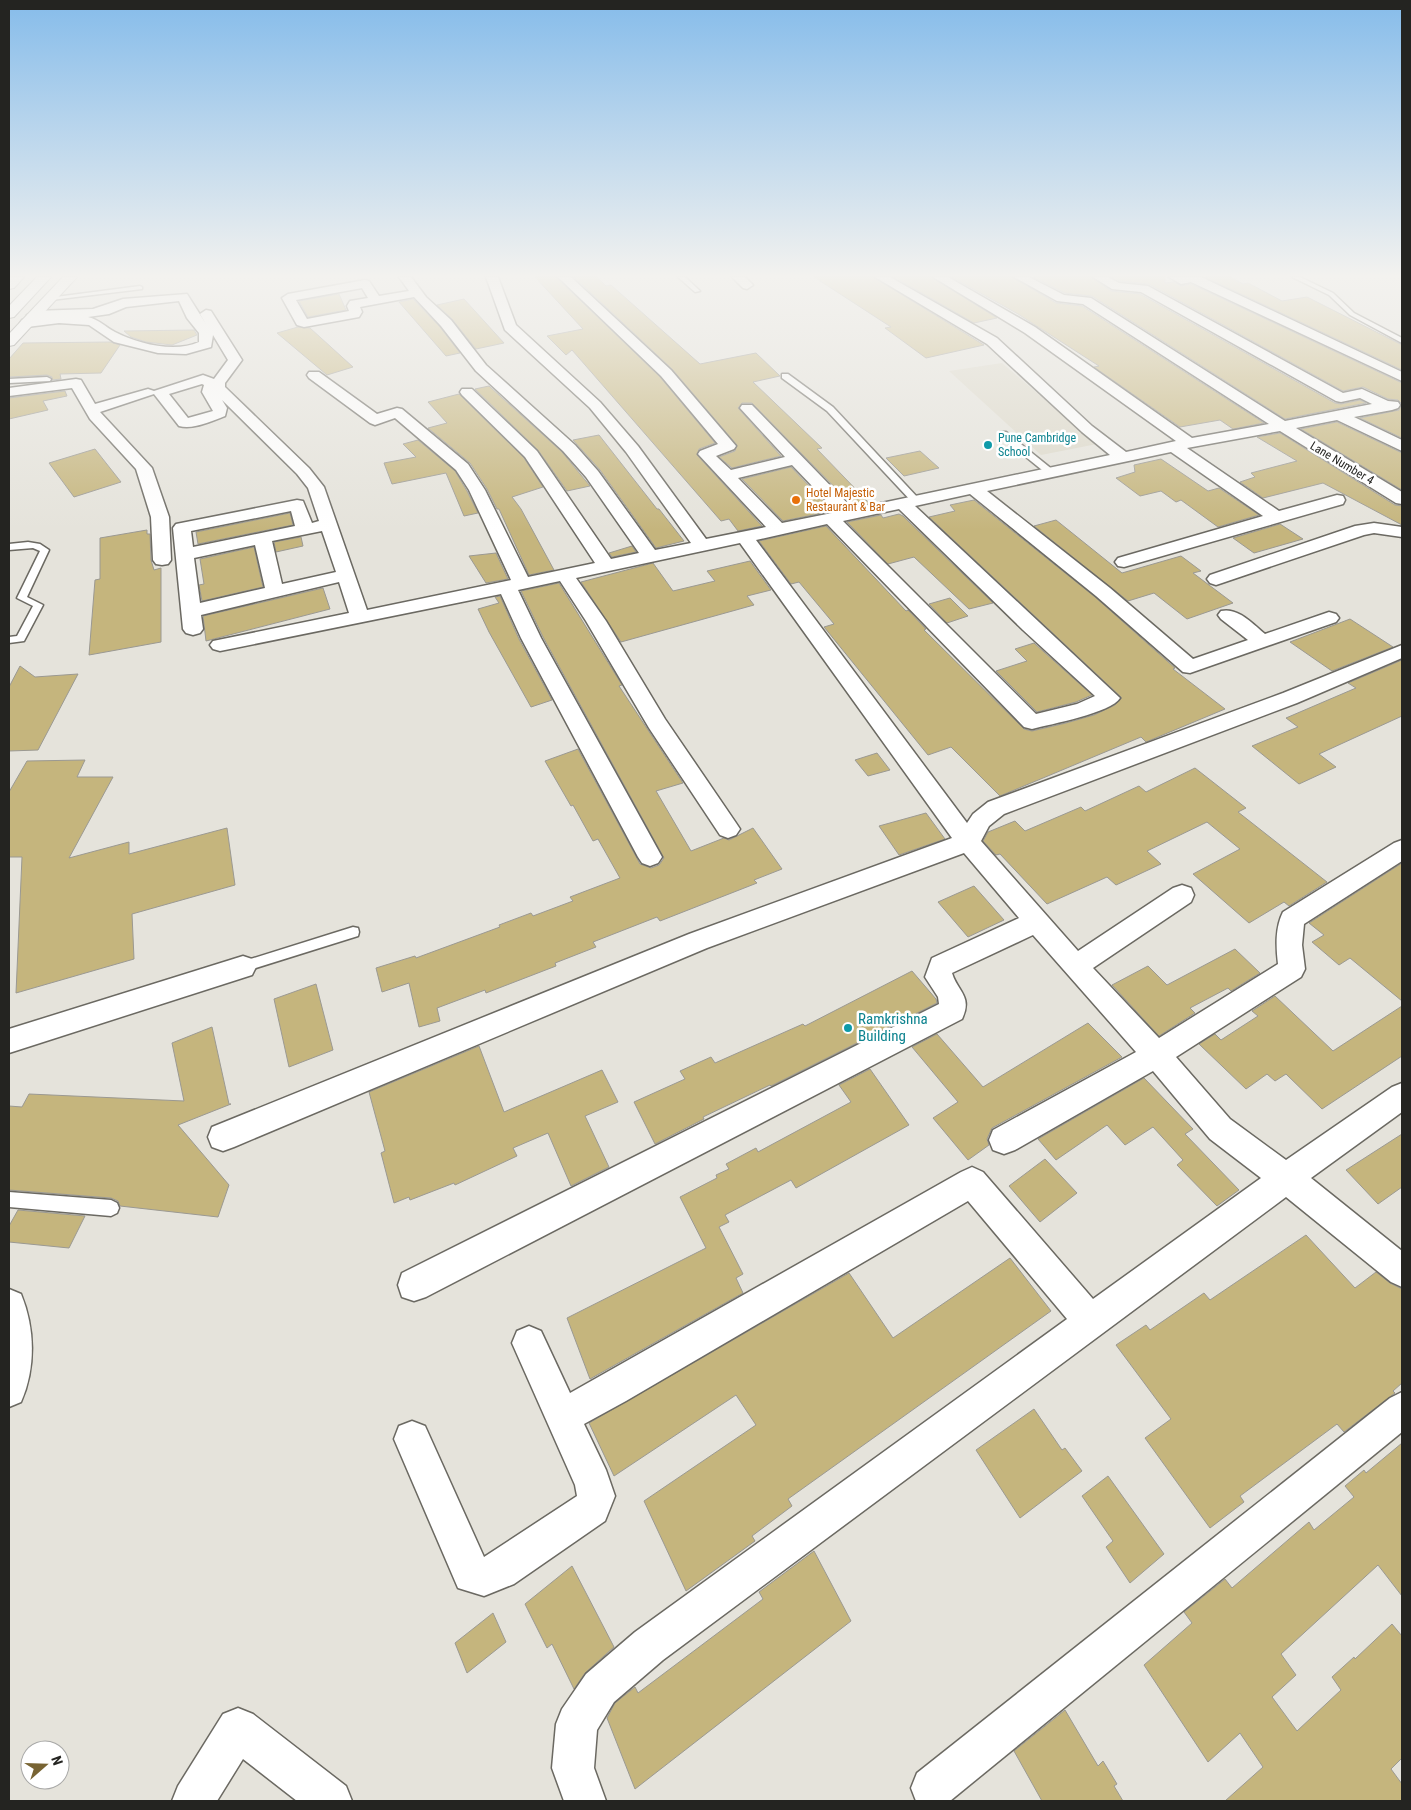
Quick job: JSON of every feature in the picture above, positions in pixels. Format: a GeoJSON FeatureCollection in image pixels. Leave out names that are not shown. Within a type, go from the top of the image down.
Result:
{"type":"FeatureCollection","features":[{"type":"Feature","properties":{"kind":"street"},"geometry":{"type":"LineString","coordinates":[[235,361],[215,383],[302,471],[316,488],[360,617]]}},
{"type":"Feature","properties":{"kind":"street"},"geometry":{"type":"LineString","coordinates":[[476,361],[569,448],[592,474],[650,556]]}},
{"type":"Feature","properties":{"kind":"street"},"geometry":{"type":"LineString","coordinates":[[548,361],[595,405],[632,449],[702,546]]}},
{"type":"Feature","properties":{"kind":"street"},"geometry":{"type":"LineString","coordinates":[[654,361],[666,373],[728,446],[706,454],[779,530]]}},
{"type":"Feature","properties":{"kind":"street"},"geometry":{"type":"LineString","coordinates":[[1014,361],[1087,429],[1123,457]]}},
{"type":"Feature","properties":{"kind":"street"},"geometry":{"type":"LineString","coordinates":[[1071,361],[1276,517]]}},
{"type":"Feature","properties":{"kind":"street","name":"Lane Number 4"},"geometry":{"type":"LineString","coordinates":[[1181,361],[1338,461],[1402,499]]}},
{"type":"Feature","properties":{"kind":"street"},"geometry":{"type":"LineString","coordinates":[[1275,361],[1341,398],[1362,393],[1387,407]]}},
{"type":"Feature","properties":{"kind":"street"},"geometry":{"type":"LineString","coordinates":[[1368,361],[1402,378]]}},
{"type":"Feature","properties":{"kind":"street"},"geometry":{"type":"LineString","coordinates":[[314,374],[375,420],[397,412],[462,467],[477,490],[514,585],[531,638],[650,857]]}},
{"type":"Feature","properties":{"kind":"street"},"geometry":{"type":"LineString","coordinates":[[9,392],[76,383],[95,416],[144,468],[160,517],[162,560]]}},
{"type":"Feature","properties":{"kind":"street"},"geometry":{"type":"LineString","coordinates":[[467,392],[531,454],[606,565]]}},
{"type":"Feature","properties":{"kind":"street"},"geometry":{"type":"LineString","coordinates":[[91,410],[148,393]]}},
{"type":"Feature","properties":{"kind":"street"},"geometry":{"type":"LineString","coordinates":[[220,645],[1181,445],[1402,403]]}},
{"type":"Feature","properties":{"kind":"street"},"geometry":{"type":"LineString","coordinates":[[747,408],[797,459],[840,517],[1032,722],[1083,709],[1110,698],[1030,626],[909,502]]}},
{"type":"Feature","properties":{"kind":"street"},"geometry":{"type":"LineString","coordinates":[[1341,416],[1402,446]]}},
{"type":"Feature","properties":{"kind":"street"},"geometry":{"type":"LineString","coordinates":[[728,476],[797,459]]}},
{"type":"Feature","properties":{"kind":"street"},"geometry":{"type":"LineString","coordinates":[[973,488],[1103,592],[1190,667],[1329,618]]}},
{"type":"Feature","properties":{"kind":"street"},"geometry":{"type":"LineString","coordinates":[[1124,562],[1337,500]]}},
{"type":"Feature","properties":{"kind":"street"},"geometry":{"type":"LineString","coordinates":[[305,529],[296,505],[182,528],[192,620],[275,591],[346,575]]}},
{"type":"Feature","properties":{"kind":"street"},"geometry":{"type":"LineString","coordinates":[[186,554],[328,524]]}},
{"type":"Feature","properties":{"kind":"street"},"geometry":{"type":"LineString","coordinates":[[1216,579],[1361,530],[1374,528],[1402,532]]}},
{"type":"Feature","properties":{"kind":"street"},"geometry":{"type":"LineString","coordinates":[[744,537],[968,842],[1074,966],[1156,1055],[1220,1129],[1286,1178],[1402,1271]]}},
{"type":"Feature","properties":{"kind":"street"},"geometry":{"type":"LineString","coordinates":[[262,538],[275,591]]}},
{"type":"Feature","properties":{"kind":"street"},"geometry":{"type":"LineString","coordinates":[[564,574],[596,621],[657,723],[728,829]]}},
{"type":"Feature","properties":{"kind":"street"},"geometry":{"type":"LineString","coordinates":[[1228,615],[1263,642]]}},
{"type":"Feature","properties":{"kind":"street"},"geometry":{"type":"LineString","coordinates":[[223,1137],[698,941],[968,842],[981,820],[996,808],[1290,698],[1402,651]]}},
{"type":"Feature","properties":{"kind":"street"},"geometry":{"type":"LineString","coordinates":[[1004,1140],[1156,1055],[1292,969],[1289,945],[1292,919],[1402,849]]}},
{"type":"Feature","properties":{"kind":"street"},"geometry":{"type":"LineString","coordinates":[[1074,966],[1182,895]]}},
{"type":"Feature","properties":{"kind":"street"},"geometry":{"type":"LineString","coordinates":[[414,1285],[952,1012],[954,1002],[950,991],[938,977],[941,966],[1037,922]]}},
{"type":"Feature","properties":{"kind":"street"},"geometry":{"type":"LineString","coordinates":[[9,1041],[243,967]]}},
{"type":"Feature","properties":{"kind":"street"},"geometry":{"type":"LineString","coordinates":[[585,1801],[573,1768],[577,1724],[600,1688],[649,1646],[1090,1321],[1402,1096]]}},
{"type":"Feature","properties":{"kind":"street"},"geometry":{"type":"LineString","coordinates":[[562,1416],[614,1389],[972,1182],[1090,1321]]}},
{"type":"Feature","properties":{"kind":"street"},"geometry":{"type":"LineString","coordinates":[[9,1306],[16,1343],[9,1390]]}},
{"type":"Feature","properties":{"kind":"street"},"geometry":{"type":"LineString","coordinates":[[412,1439],[472,1574],[484,1577],[500,1570],[592,1508],[596,1496],[593,1483],[530,1343]]}},
{"type":"Feature","properties":{"kind":"street"},"geometry":{"type":"LineString","coordinates":[[932,1788],[1402,1410]]}},
{"type":"Feature","properties":{"kind":"street"},"geometry":{"type":"LineString","coordinates":[[193,1801],[238,1729],[331,1801]]}},
{"type":"Feature","properties":{"kind":"lane"},"geometry":{"type":"LineString","coordinates":[[785,376],[830,409],[909,502]]}},
{"type":"Feature","properties":{"kind":"lane"},"geometry":{"type":"LineString","coordinates":[[9,381],[47,379]]}},
{"type":"Feature","properties":{"kind":"lane"},"geometry":{"type":"LineString","coordinates":[[1003,434],[1050,472]]}},
{"type":"Feature","properties":{"kind":"lane"},"geometry":{"type":"LineString","coordinates":[[9,547],[32,545],[45,550],[22,598],[38,606],[21,639],[9,640]]}},
{"type":"Feature","properties":{"kind":"lane"},"geometry":{"type":"LineString","coordinates":[[243,967],[353,932]]}},
{"type":"Feature","properties":{"kind":"lane"},"geometry":{"type":"LineString","coordinates":[[9,1200],[111,1208]]}},
{"type":"Feature","properties":{"kind":"shaded area"},"geometry":{"type":"Polygon","coordinates":[[[1002,363],[1097,444],[1041,455],[949,371],[1002,363]]]}},
{"type":"Feature","properties":{"kind":"building"},"geometry":{"type":"Polygon","coordinates":[[[9,361],[109,361],[101,373],[60,374],[61,379],[52,380],[52,377],[47,375],[9,377],[9,361]]]}},
{"type":"Feature","properties":{"kind":"building"},"geometry":{"type":"Polygon","coordinates":[[[311,361],[347,361],[353,367],[327,375],[311,361]]]}},
{"type":"Feature","properties":{"kind":"building"},"geometry":{"type":"Polygon","coordinates":[[[582,361],[644,361],[660,377],[715,443],[699,449],[697,455],[762,526],[738,531],[729,519],[721,521],[582,361]]]}},
{"type":"Feature","properties":{"kind":"building"},"geometry":{"type":"Polygon","coordinates":[[[664,361],[697,361],[700,364],[713,361],[765,361],[780,376],[753,382],[822,448],[817,449],[870,504],[854,507],[752,403],[742,403],[738,408],[781,456],[732,468],[719,457],[735,451],[737,445],[664,361]]]}},
{"type":"Feature","properties":{"kind":"building"},"geometry":{"type":"Polygon","coordinates":[[[1092,361],[1168,361],[1264,423],[1233,429],[1220,420],[1180,427],[1094,367],[1099,366],[1092,361]]]}},
{"type":"Feature","properties":{"kind":"building"},"geometry":{"type":"Polygon","coordinates":[[[1195,361],[1261,361],[1335,403],[1341,404],[1360,400],[1366,403],[1285,419],[1195,361]]]}},
{"type":"Feature","properties":{"kind":"building"},"geometry":{"type":"Polygon","coordinates":[[[1289,361],[1356,361],[1402,383],[1402,404],[1398,400],[1388,399],[1363,387],[1343,391],[1289,361]]]}},
{"type":"Feature","properties":{"kind":"building"},"geometry":{"type":"Polygon","coordinates":[[[1384,361],[1402,361],[1402,370],[1384,361]]]}},
{"type":"Feature","properties":{"kind":"building"},"geometry":{"type":"Polygon","coordinates":[[[489,386],[562,452],[590,486],[567,491],[538,450],[475,389],[489,386]]]}},
{"type":"Feature","properties":{"kind":"building"},"geometry":{"type":"Polygon","coordinates":[[[65,391],[67,396],[43,401],[48,410],[9,419],[9,398],[65,391]]]}},
{"type":"Feature","properties":{"kind":"building"},"geometry":{"type":"Polygon","coordinates":[[[459,394],[524,458],[543,487],[512,497],[521,509],[554,570],[529,575],[499,509],[497,509],[470,463],[428,428],[447,423],[428,402],[459,394]]]}},
{"type":"Feature","properties":{"kind":"building"},"geometry":{"type":"Polygon","coordinates":[[[1402,404],[1402,438],[1360,418],[1399,410],[1402,404]]]}},
{"type":"Feature","properties":{"kind":"building"},"geometry":{"type":"Polygon","coordinates":[[[1337,422],[1402,453],[1402,490],[1301,429],[1337,422]]]}},
{"type":"Feature","properties":{"kind":"building"},"geometry":{"type":"Polygon","coordinates":[[[1280,433],[1395,505],[1402,506],[1402,525],[1323,483],[1263,498],[1240,482],[1255,477],[1251,473],[1297,461],[1257,437],[1280,433]]]}},
{"type":"Feature","properties":{"kind":"building"},"geometry":{"type":"Polygon","coordinates":[[[599,435],[684,541],[656,548],[600,470],[573,440],[599,435]]]}},
{"type":"Feature","properties":{"kind":"building"},"geometry":{"type":"Polygon","coordinates":[[[418,440],[455,471],[478,513],[464,516],[446,473],[392,484],[384,463],[416,457],[403,444],[418,440]]]}},
{"type":"Feature","properties":{"kind":"building"},"geometry":{"type":"Polygon","coordinates":[[[95,449],[121,482],[74,497],[49,463],[95,449]]]}},
{"type":"Feature","properties":{"kind":"building"},"geometry":{"type":"Polygon","coordinates":[[[920,451],[939,468],[904,476],[886,458],[920,451]]]}},
{"type":"Feature","properties":{"kind":"building"},"geometry":{"type":"Polygon","coordinates":[[[1161,459],[1208,491],[1219,488],[1259,515],[1218,527],[1181,500],[1176,502],[1161,491],[1140,496],[1116,478],[1135,472],[1134,465],[1161,459]]]}},
{"type":"Feature","properties":{"kind":"building"},"geometry":{"type":"Polygon","coordinates":[[[791,467],[833,511],[783,521],[742,479],[791,467]]]}},
{"type":"Feature","properties":{"kind":"building"},"geometry":{"type":"Polygon","coordinates":[[[974,500],[1095,597],[1175,668],[1173,669],[1225,709],[1146,742],[1141,737],[1000,796],[951,747],[928,755],[824,627],[834,624],[799,582],[791,584],[759,541],[826,526],[906,611],[908,610],[926,629],[924,630],[1024,729],[1032,731],[1066,723],[1094,715],[1115,705],[1121,697],[929,517],[955,511],[950,505],[974,500]]]}},
{"type":"Feature","properties":{"kind":"building"},"geometry":{"type":"Polygon","coordinates":[[[290,513],[293,525],[198,544],[196,532],[290,513]]]}},
{"type":"Feature","properties":{"kind":"building"},"geometry":{"type":"Polygon","coordinates":[[[899,514],[993,603],[969,609],[914,557],[888,564],[847,522],[881,515],[883,518],[899,514]]]}},
{"type":"Feature","properties":{"kind":"building"},"geometry":{"type":"Polygon","coordinates":[[[1056,520],[1122,573],[1181,556],[1201,571],[1193,573],[1233,603],[1187,619],[1154,593],[1128,601],[1034,526],[1056,520]]]}},
{"type":"Feature","properties":{"kind":"building"},"geometry":{"type":"Polygon","coordinates":[[[1280,524],[1303,539],[1254,553],[1233,538],[1280,524]]]}},
{"type":"Feature","properties":{"kind":"building"},"geometry":{"type":"Polygon","coordinates":[[[147,530],[147,534],[150,534],[151,560],[154,570],[161,568],[161,642],[89,655],[95,580],[100,579],[100,538],[147,530]]]}},
{"type":"Feature","properties":{"kind":"building"},"geometry":{"type":"Polygon","coordinates":[[[301,537],[303,546],[276,552],[274,542],[301,537]]]}},
{"type":"Feature","properties":{"kind":"building"},"geometry":{"type":"Polygon","coordinates":[[[632,546],[636,552],[612,557],[609,553],[632,546]]]}},
{"type":"Feature","properties":{"kind":"building"},"geometry":{"type":"Polygon","coordinates":[[[254,547],[263,587],[202,601],[199,585],[204,584],[200,559],[254,547]]]}},
{"type":"Feature","properties":{"kind":"building"},"geometry":{"type":"Polygon","coordinates":[[[496,553],[508,579],[486,583],[469,556],[496,553]]]}},
{"type":"Feature","properties":{"kind":"building"},"geometry":{"type":"Polygon","coordinates":[[[750,561],[771,590],[747,596],[754,605],[621,642],[581,582],[653,563],[673,591],[715,581],[707,571],[750,561]]]}},
{"type":"Feature","properties":{"kind":"building"},"geometry":{"type":"Polygon","coordinates":[[[559,583],[622,685],[619,686],[683,783],[656,791],[691,851],[724,838],[729,840],[753,828],[782,869],[754,880],[757,883],[660,921],[657,917],[593,942],[596,947],[555,963],[556,966],[486,993],[485,990],[437,1008],[440,1021],[419,1027],[409,983],[382,992],[376,968],[415,956],[416,958],[500,927],[499,925],[531,913],[533,916],[573,901],[570,897],[620,878],[598,839],[593,841],[545,761],[578,749],[640,864],[651,868],[659,865],[664,858],[543,637],[521,591],[559,583]]]}},
{"type":"Feature","properties":{"kind":"building"},"geometry":{"type":"Polygon","coordinates":[[[323,588],[330,609],[206,641],[203,616],[323,588]]]}},
{"type":"Feature","properties":{"kind":"building"},"geometry":{"type":"Polygon","coordinates":[[[500,596],[519,639],[552,700],[531,707],[489,632],[478,609],[499,603],[495,597],[500,596]]]}},
{"type":"Feature","properties":{"kind":"building"},"geometry":{"type":"Polygon","coordinates":[[[950,598],[968,616],[947,623],[929,604],[950,598]]]}},
{"type":"Feature","properties":{"kind":"building"},"geometry":{"type":"Polygon","coordinates":[[[1350,619],[1393,647],[1332,671],[1290,642],[1350,619]]]}},
{"type":"Feature","properties":{"kind":"building"},"geometry":{"type":"Polygon","coordinates":[[[1034,643],[1092,695],[1076,702],[1037,712],[996,671],[1027,661],[1015,649],[1034,643]]]}},
{"type":"Feature","properties":{"kind":"building"},"geometry":{"type":"Polygon","coordinates":[[[1402,660],[1402,716],[1319,754],[1336,767],[1299,784],[1252,746],[1298,727],[1286,718],[1356,688],[1348,683],[1402,660]]]}},
{"type":"Feature","properties":{"kind":"building"},"geometry":{"type":"Polygon","coordinates":[[[20,666],[35,677],[78,674],[38,750],[9,751],[9,687],[20,666]]]}},
{"type":"Feature","properties":{"kind":"building"},"geometry":{"type":"Polygon","coordinates":[[[877,753],[890,770],[868,776],[855,760],[877,753]]]}},
{"type":"Feature","properties":{"kind":"building"},"geometry":{"type":"Polygon","coordinates":[[[85,760],[77,777],[113,777],[69,858],[129,842],[129,854],[227,828],[235,885],[132,914],[134,959],[16,993],[22,857],[9,857],[9,792],[27,761],[85,760]]]}},
{"type":"Feature","properties":{"kind":"building"},"geometry":{"type":"Polygon","coordinates":[[[1195,768],[1246,808],[1238,812],[1327,882],[1289,906],[1284,902],[1249,923],[1193,874],[1240,849],[1207,822],[1147,851],[1161,864],[1116,885],[1107,877],[1047,904],[1000,854],[996,855],[983,841],[988,832],[1015,821],[1025,831],[1081,807],[1085,811],[1139,786],[1146,792],[1195,768]]]}},
{"type":"Feature","properties":{"kind":"building"},"geometry":{"type":"Polygon","coordinates":[[[926,813],[945,839],[899,855],[879,826],[926,813]]]}},
{"type":"Feature","properties":{"kind":"building"},"geometry":{"type":"Polygon","coordinates":[[[1402,863],[1402,1001],[1350,958],[1339,965],[1312,942],[1324,935],[1309,923],[1402,863]]]}},
{"type":"Feature","properties":{"kind":"building"},"geometry":{"type":"Polygon","coordinates":[[[974,886],[1004,920],[968,937],[938,902],[974,886]]]}},
{"type":"Feature","properties":{"kind":"building"},"geometry":{"type":"Polygon","coordinates":[[[1235,949],[1260,973],[1231,991],[1228,988],[1190,1008],[1195,1013],[1159,1036],[1112,985],[1148,966],[1167,985],[1235,949]]]}},
{"type":"Feature","properties":{"kind":"building"},"geometry":{"type":"Polygon","coordinates":[[[912,971],[936,999],[937,1003],[771,1086],[703,1117],[704,1119],[655,1144],[634,1102],[685,1079],[680,1071],[711,1057],[715,1063],[803,1024],[805,1026],[912,971]]]}},
{"type":"Feature","properties":{"kind":"building"},"geometry":{"type":"Polygon","coordinates":[[[316,984],[333,1050],[289,1067],[274,999],[316,984]]]}},
{"type":"Feature","properties":{"kind":"building"},"geometry":{"type":"Polygon","coordinates":[[[1275,996],[1333,1051],[1402,1006],[1402,1056],[1322,1109],[1286,1074],[1275,1081],[1267,1074],[1246,1089],[1199,1044],[1215,1034],[1221,1040],[1258,1016],[1252,1011],[1275,996]]]}},
{"type":"Feature","properties":{"kind":"building"},"geometry":{"type":"Polygon","coordinates":[[[1088,1023],[1122,1057],[992,1128],[987,1139],[989,1145],[968,1160],[933,1118],[958,1102],[912,1047],[937,1034],[983,1087],[1088,1023]]]}},
{"type":"Feature","properties":{"kind":"building"},"geometry":{"type":"Polygon","coordinates":[[[212,1027],[229,1104],[231,1104],[178,1125],[229,1185],[218,1217],[120,1206],[118,1201],[111,1198],[9,1190],[9,1106],[22,1107],[29,1094],[184,1101],[172,1043],[212,1027]]]}},
{"type":"Feature","properties":{"kind":"building"},"geometry":{"type":"Polygon","coordinates":[[[479,1046],[504,1112],[602,1070],[618,1102],[585,1116],[609,1167],[571,1186],[548,1133],[513,1148],[517,1156],[455,1185],[454,1183],[410,1200],[409,1197],[394,1203],[381,1153],[385,1151],[369,1092],[479,1046]]]}},
{"type":"Feature","properties":{"kind":"building"},"geometry":{"type":"Polygon","coordinates":[[[870,1069],[909,1125],[796,1188],[791,1180],[725,1215],[729,1222],[719,1227],[743,1274],[736,1278],[743,1293],[590,1379],[567,1318],[706,1248],[680,1197],[717,1178],[716,1175],[729,1169],[726,1164],[756,1148],[758,1152],[851,1102],[839,1085],[870,1069]]]}},
{"type":"Feature","properties":{"kind":"building"},"geometry":{"type":"Polygon","coordinates":[[[1144,1078],[1193,1129],[1185,1134],[1239,1190],[1217,1206],[1177,1165],[1183,1160],[1153,1127],[1125,1145],[1107,1125],[1056,1160],[1038,1139],[1144,1078]]]}},
{"type":"Feature","properties":{"kind":"building"},"geometry":{"type":"Polygon","coordinates":[[[1402,1134],[1402,1187],[1378,1204],[1346,1170],[1402,1134]]]}},
{"type":"Feature","properties":{"kind":"building"},"geometry":{"type":"Polygon","coordinates":[[[1045,1159],[1077,1193],[1040,1222],[1009,1186],[1045,1159]]]}},
{"type":"Feature","properties":{"kind":"building"},"geometry":{"type":"Polygon","coordinates":[[[18,1210],[85,1216],[69,1248],[9,1242],[9,1226],[18,1210]]]}},
{"type":"Feature","properties":{"kind":"building"},"geometry":{"type":"Polygon","coordinates":[[[1306,1235],[1355,1288],[1376,1272],[1390,1283],[1402,1289],[1402,1383],[1393,1391],[1395,1393],[1344,1432],[1337,1424],[1240,1496],[1244,1502],[1210,1528],[1145,1438],[1171,1419],[1116,1345],[1146,1325],[1150,1330],[1204,1293],[1210,1300],[1306,1235]]]}},
{"type":"Feature","properties":{"kind":"building"},"geometry":{"type":"Polygon","coordinates":[[[1010,1258],[1051,1311],[788,1499],[792,1506],[752,1536],[755,1541],[686,1591],[644,1501],[756,1425],[736,1395],[614,1476],[589,1423],[849,1273],[893,1338],[1010,1258]]]}},
{"type":"Feature","properties":{"kind":"building"},"geometry":{"type":"Polygon","coordinates":[[[1034,1409],[1062,1450],[1065,1448],[1082,1471],[1020,1518],[976,1450],[1034,1409]]]}},
{"type":"Feature","properties":{"kind":"building"},"geometry":{"type":"Polygon","coordinates":[[[1402,1443],[1402,1596],[1378,1565],[1281,1654],[1296,1675],[1272,1697],[1297,1731],[1341,1690],[1332,1677],[1354,1657],[1355,1659],[1392,1624],[1402,1636],[1402,1758],[1391,1769],[1402,1784],[1402,1801],[1225,1801],[1263,1767],[1240,1733],[1208,1762],[1144,1665],[1192,1623],[1184,1612],[1225,1579],[1232,1588],[1309,1522],[1314,1530],[1354,1497],[1345,1486],[1364,1470],[1366,1473],[1402,1443]]]}},
{"type":"Feature","properties":{"kind":"building"},"geometry":{"type":"Polygon","coordinates":[[[1108,1476],[1164,1554],[1130,1583],[1106,1547],[1113,1541],[1082,1496],[1108,1476]]]}},
{"type":"Feature","properties":{"kind":"building"},"geometry":{"type":"Polygon","coordinates":[[[814,1551],[851,1621],[635,1789],[607,1718],[615,1703],[635,1687],[638,1693],[763,1599],[759,1592],[814,1551]]]}},
{"type":"Feature","properties":{"kind":"building"},"geometry":{"type":"Polygon","coordinates":[[[572,1566],[614,1647],[585,1673],[574,1689],[552,1644],[547,1648],[525,1604],[572,1566]]]}},
{"type":"Feature","properties":{"kind":"building"},"geometry":{"type":"Polygon","coordinates":[[[493,1613],[506,1642],[467,1673],[455,1643],[493,1613]]]}},
{"type":"Feature","properties":{"kind":"building"},"geometry":{"type":"Polygon","coordinates":[[[1065,1710],[1098,1766],[1103,1761],[1117,1784],[1114,1786],[1123,1801],[1042,1801],[1014,1751],[1065,1710]]]}},
{"type":"Feature","properties":{"kind":"place","name":"Pune Cambridge School"},"geometry":{"type":"Point","coordinates":[988,445]}},
{"type":"Feature","properties":{"kind":"place","name":"Hotel Majestic Restaurant & Bar"},"geometry":{"type":"Point","coordinates":[796,500]}},
{"type":"Feature","properties":{"kind":"place","name":"Ramkrishna Building"},"geometry":{"type":"Point","coordinates":[848,1028]}}]}
